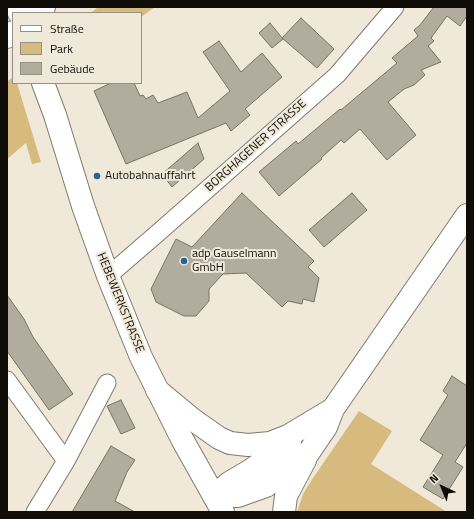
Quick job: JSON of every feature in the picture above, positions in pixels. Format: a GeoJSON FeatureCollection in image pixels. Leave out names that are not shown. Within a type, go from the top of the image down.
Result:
{"type":"FeatureCollection","features":[{"type":"Feature","properties":{"kind":"main road","name":"HEBEWERKSTRASSE"},"geometry":{"type":"LineString","coordinates":[[43,84],[55,115],[83,206],[108,276],[141,357],[182,439],[219,504]]}},
{"type":"Feature","properties":{"kind":"main road"},"geometry":{"type":"LineString","coordinates":[[219,504],[229,483],[285,446],[324,415],[467,215]]}},
{"type":"Feature","properties":{"kind":"main road"},"geometry":{"type":"LineString","coordinates":[[157,390],[192,419],[219,438],[230,443],[248,445],[270,443],[288,436],[324,415]]}},
{"type":"Feature","properties":{"kind":"main road"},"geometry":{"type":"LineString","coordinates":[[284,512],[286,496],[307,455],[326,427],[324,415]]}},
{"type":"Feature","properties":{"kind":"main road"},"geometry":{"type":"LineString","coordinates":[[219,504],[266,486],[307,455]]}},
{"type":"Feature","properties":{"kind":"street","name":"BORGHAGENER STRASSE"},"geometry":{"type":"LineString","coordinates":[[108,276],[337,75],[395,7]]}},
{"type":"Feature","properties":{"kind":"street"},"geometry":{"type":"LineString","coordinates":[[7,380],[66,461]]}},
{"type":"Feature","properties":{"kind":"street"},"geometry":{"type":"LineString","coordinates":[[35,512],[66,461],[107,383]]}},
{"type":"Feature","properties":{"kind":"green space"},"geometry":{"type":"Polygon","coordinates":[[[98,7],[155,7],[142,16],[142,12],[92,12],[98,7]]]}},
{"type":"Feature","properties":{"kind":"green space"},"geometry":{"type":"Polygon","coordinates":[[[12,78],[12,84],[17,84],[41,162],[32,164],[26,143],[7,159],[7,82],[12,78]]]}},
{"type":"Feature","properties":{"kind":"green space"},"geometry":{"type":"Polygon","coordinates":[[[359,411],[392,431],[371,464],[447,512],[297,512],[303,494],[359,411]]]}},
{"type":"Feature","properties":{"kind":"building"},"geometry":{"type":"Polygon","coordinates":[[[434,7],[467,7],[467,16],[460,26],[447,16],[431,38],[434,41],[428,46],[441,62],[421,70],[425,75],[414,85],[404,89],[388,102],[416,135],[387,160],[360,129],[344,143],[341,140],[321,158],[322,159],[279,196],[259,172],[296,141],[298,144],[397,63],[392,58],[418,36],[414,30],[420,25],[434,7]]]}},
{"type":"Feature","properties":{"kind":"building"},"geometry":{"type":"Polygon","coordinates":[[[301,18],[334,49],[317,68],[282,38],[301,18]]]}},
{"type":"Feature","properties":{"kind":"building"},"geometry":{"type":"Polygon","coordinates":[[[270,23],[283,39],[272,48],[259,33],[270,23]]]}},
{"type":"Feature","properties":{"kind":"building"},"geometry":{"type":"Polygon","coordinates":[[[219,41],[241,72],[262,53],[282,77],[245,109],[250,115],[231,131],[226,123],[126,164],[94,91],[109,84],[134,84],[140,96],[143,95],[146,99],[153,95],[158,103],[187,92],[198,118],[230,91],[203,52],[219,41]]]}},
{"type":"Feature","properties":{"kind":"building"},"geometry":{"type":"Polygon","coordinates":[[[198,143],[204,159],[172,187],[162,174],[198,143]]]}},
{"type":"Feature","properties":{"kind":"building"},"geometry":{"type":"Polygon","coordinates":[[[242,193],[314,261],[308,267],[319,278],[314,302],[303,299],[302,304],[288,301],[282,307],[246,273],[223,274],[209,289],[209,301],[196,316],[184,316],[156,302],[151,289],[176,239],[192,247],[242,193]]]}},
{"type":"Feature","properties":{"kind":"building"},"geometry":{"type":"Polygon","coordinates":[[[352,193],[367,210],[324,247],[309,230],[352,193]]]}},
{"type":"Feature","properties":{"kind":"building"},"geometry":{"type":"Polygon","coordinates":[[[7,295],[24,319],[33,337],[73,394],[49,410],[7,351],[7,295]]]}},
{"type":"Feature","properties":{"kind":"building"},"geometry":{"type":"Polygon","coordinates":[[[452,376],[467,386],[467,443],[455,462],[463,467],[443,499],[423,487],[443,455],[420,440],[448,395],[443,391],[452,376]]]}},
{"type":"Feature","properties":{"kind":"building"},"geometry":{"type":"Polygon","coordinates":[[[121,400],[135,428],[121,434],[107,406],[121,400]]]}},
{"type":"Feature","properties":{"kind":"building"},"geometry":{"type":"Polygon","coordinates":[[[111,446],[135,460],[127,472],[115,501],[135,512],[72,512],[111,446]]]}},
{"type":"Feature","properties":{"kind":"place","name":"Autobahnauffahrt"},"geometry":{"type":"Point","coordinates":[97,176]}},
{"type":"Feature","properties":{"kind":"place","name":"adp Gauselmann GmbH"},"geometry":{"type":"Point","coordinates":[184,261]}}]}
